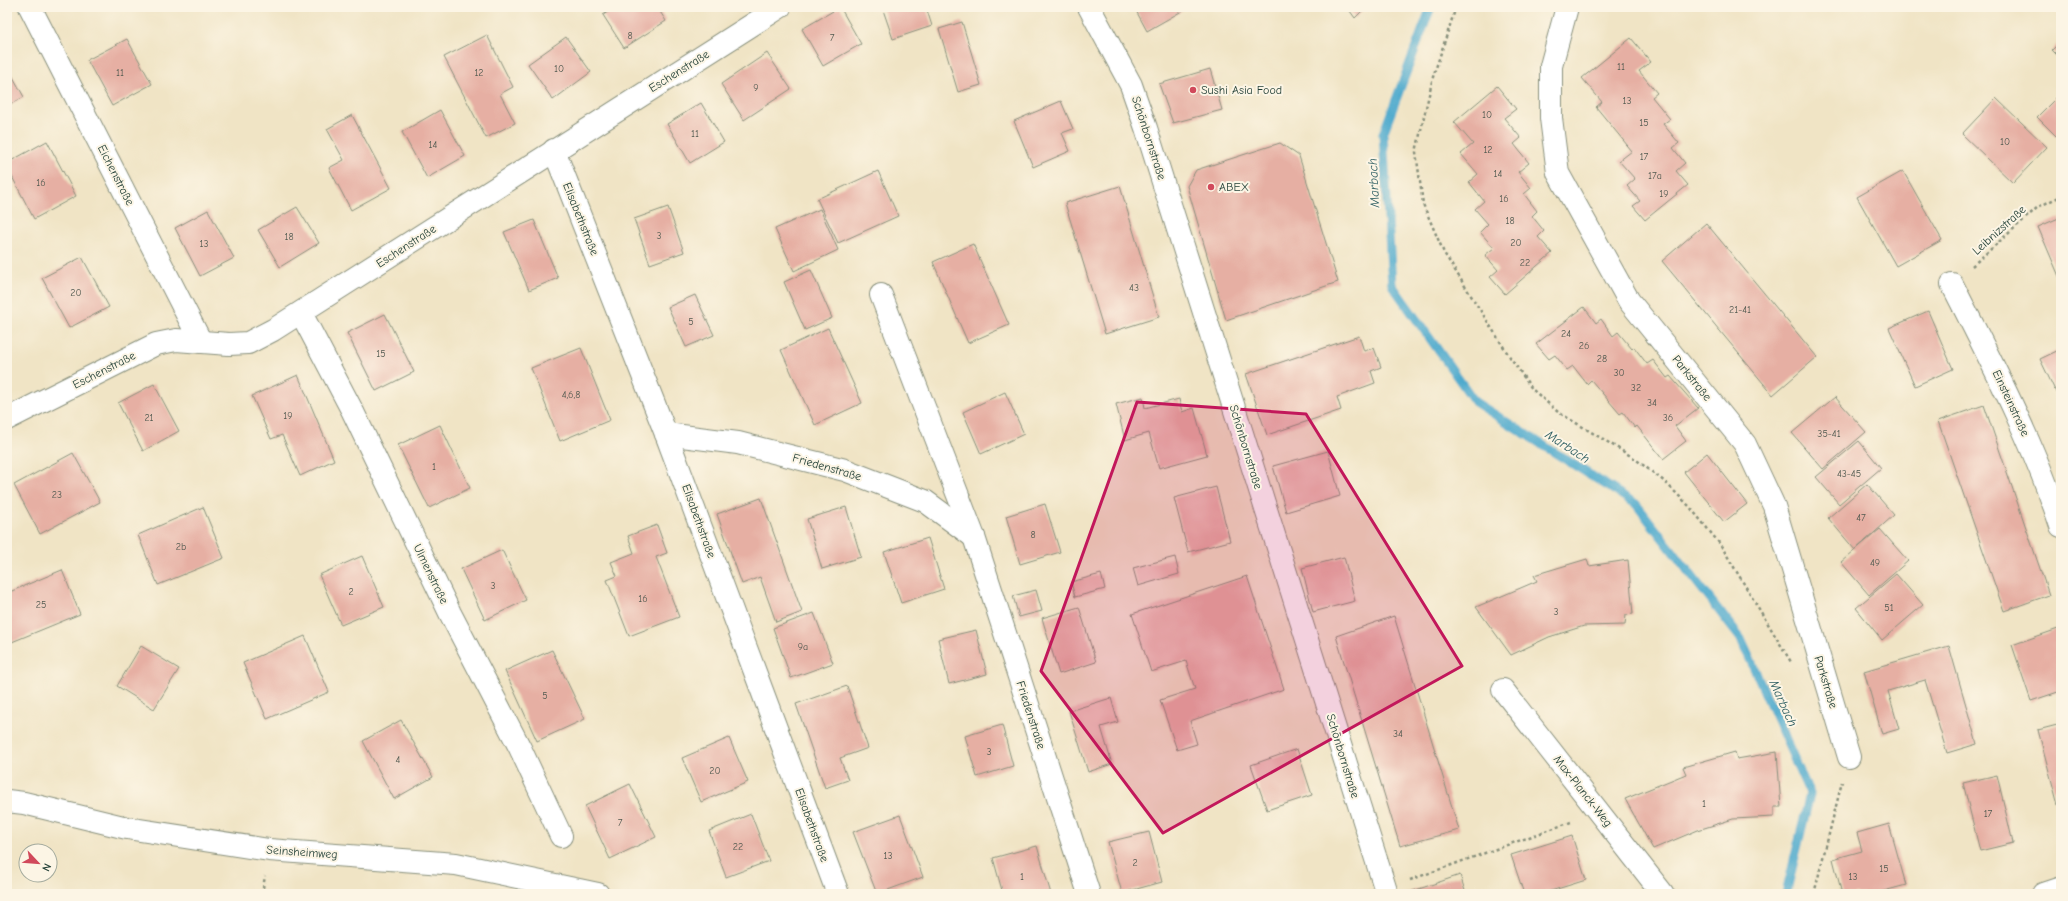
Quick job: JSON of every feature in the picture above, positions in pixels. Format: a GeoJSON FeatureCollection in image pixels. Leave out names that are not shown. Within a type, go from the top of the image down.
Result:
{"type":"FeatureCollection","features":[{"type":"Feature","properties":{"kind":"street","name":"Eichenstraße"},"geometry":{"type":"LineString","coordinates":[[30,7],[201,342]]}},
{"type":"Feature","properties":{"kind":"street","name":"Eschenstraße"},"geometry":{"type":"LineString","coordinates":[[7,419],[156,344],[176,340],[248,343],[301,313],[780,7]]}},
{"type":"Feature","properties":{"kind":"street","name":"Schönbornstraße"},"geometry":{"type":"LineString","coordinates":[[1089,7],[1131,85],[1146,128],[1386,891]]}},
{"type":"Feature","properties":{"kind":"street","name":"Parkstraße"},"geometry":{"type":"LineString","coordinates":[[1567,7],[1551,66],[1551,118],[1558,173],[1629,301],[1745,444],[1774,506],[1849,757]]}},
{"type":"Feature","properties":{"kind":"street","name":"Elisabethstraße"},"geometry":{"type":"LineString","coordinates":[[554,150],[666,434],[838,894]]}},
{"type":"Feature","properties":{"kind":"street","name":"Einsteinstraße"},"geometry":{"type":"LineString","coordinates":[[1952,284],[2010,398],[2046,480],[2061,526]]}},
{"type":"Feature","properties":{"kind":"street","name":"Friedenstraße"},"geometry":{"type":"LineString","coordinates":[[881,295],[974,537],[1089,894]]}},
{"type":"Feature","properties":{"kind":"street","name":"Ulmenstraße"},"geometry":{"type":"LineString","coordinates":[[301,313],[353,412],[450,613],[520,748],[561,836]]}},
{"type":"Feature","properties":{"kind":"street","name":"Friedenstraße"},"geometry":{"type":"LineString","coordinates":[[666,434],[738,443],[845,470],[925,501],[974,537]]}},
{"type":"Feature","properties":{"kind":"street","name":"Max-Planck-Weg"},"geometry":{"type":"LineString","coordinates":[[1503,690],[1600,811],[1663,894]]}},
{"type":"Feature","properties":{"kind":"street","name":"Seinsheimweg"},"geometry":{"type":"LineString","coordinates":[[7,801],[24,802],[127,828],[269,850],[456,864],[598,894]]}},
{"type":"Feature","properties":{"kind":"street"},"geometry":{"type":"LineString","coordinates":[[2043,894],[2061,888]]}},
{"type":"Feature","properties":{"kind":"path"},"geometry":{"type":"LineString","coordinates":[[1456,7],[1433,77],[1416,152],[1423,204],[1444,253],[1532,389],[1558,412],[1634,458],[1665,482],[1689,506],[1720,544],[1795,669]]}},
{"type":"Feature","properties":{"kind":"path","name":"Leibnizstraße"},"geometry":{"type":"LineString","coordinates":[[1952,284],[2038,207],[2061,196]]}},
{"type":"Feature","properties":{"kind":"path"},"geometry":{"type":"LineString","coordinates":[[1814,894],[1849,757]]}},
{"type":"Feature","properties":{"kind":"path"},"geometry":{"type":"LineString","coordinates":[[1386,891],[1600,811]]}},
{"type":"Feature","properties":{"kind":"highlighted area"},"geometry":{"type":"Polygon","coordinates":[[[1137,402],[1306,414],[1462,666],[1163,833],[1041,671],[1137,402]]]}},
{"type":"Feature","properties":{"kind":"building"},"geometry":{"type":"Polygon","coordinates":[[[616,7],[657,7],[666,21],[624,48],[603,15],[616,7]]]}},
{"type":"Feature","properties":{"kind":"building"},"geometry":{"type":"Polygon","coordinates":[[[840,7],[861,44],[823,66],[802,29],[840,7]]]}},
{"type":"Feature","properties":{"kind":"building"},"geometry":{"type":"Polygon","coordinates":[[[882,7],[926,7],[932,26],[893,39],[882,7]]]}},
{"type":"Feature","properties":{"kind":"building"},"geometry":{"type":"Polygon","coordinates":[[[1134,7],[1189,7],[1147,31],[1134,7]]]}},
{"type":"Feature","properties":{"kind":"building"},"geometry":{"type":"Polygon","coordinates":[[[1347,7],[1366,7],[1355,18],[1347,7]]]}},
{"type":"Feature","properties":{"kind":"building"},"geometry":{"type":"Polygon","coordinates":[[[962,22],[981,85],[958,92],[939,29],[962,22]]]}},
{"type":"Feature","properties":{"kind":"building"},"geometry":{"type":"Polygon","coordinates":[[[487,35],[513,87],[500,94],[515,123],[486,138],[444,57],[487,35]]]}},
{"type":"Feature","properties":{"kind":"building"},"geometry":{"type":"Polygon","coordinates":[[[566,37],[591,72],[553,100],[528,64],[566,37]]]}},
{"type":"Feature","properties":{"kind":"building"},"geometry":{"type":"Polygon","coordinates":[[[1631,38],[1651,62],[1639,71],[1657,93],[1652,97],[1670,119],[1663,124],[1679,143],[1673,148],[1685,163],[1676,171],[1688,185],[1645,220],[1633,206],[1640,201],[1627,186],[1635,179],[1619,161],[1632,151],[1596,107],[1602,102],[1582,78],[1631,38]]]}},
{"type":"Feature","properties":{"kind":"building"},"geometry":{"type":"Polygon","coordinates":[[[127,39],[152,84],[112,106],[87,60],[127,39]]]}},
{"type":"Feature","properties":{"kind":"building"},"geometry":{"type":"Polygon","coordinates":[[[2061,41],[2061,59],[2052,50],[2061,41]]]}},
{"type":"Feature","properties":{"kind":"building"},"geometry":{"type":"Polygon","coordinates":[[[767,53],[791,89],[744,120],[721,84],[767,53]]]}},
{"type":"Feature","properties":{"kind":"building"},"geometry":{"type":"Polygon","coordinates":[[[7,66],[24,97],[7,106],[7,66]]]}},
{"type":"Feature","properties":{"kind":"building"},"geometry":{"type":"Polygon","coordinates":[[[1210,69],[1222,110],[1173,123],[1159,84],[1210,69]]]}},
{"type":"Feature","properties":{"kind":"building"},"geometry":{"type":"Polygon","coordinates":[[[1497,86],[1516,109],[1504,118],[1521,138],[1514,144],[1529,163],[1518,172],[1531,188],[1524,194],[1537,211],[1532,216],[1544,231],[1538,237],[1552,253],[1505,294],[1490,277],[1498,270],[1485,255],[1494,248],[1480,232],[1488,224],[1475,209],[1484,201],[1469,182],[1478,174],[1461,154],[1473,144],[1454,122],[1497,86]]]}},
{"type":"Feature","properties":{"kind":"building"},"geometry":{"type":"Polygon","coordinates":[[[2061,93],[2061,132],[2057,137],[2037,117],[2061,93]]]}},
{"type":"Feature","properties":{"kind":"building"},"geometry":{"type":"Polygon","coordinates":[[[1996,98],[2047,147],[2013,183],[1962,134],[1996,98]]]}},
{"type":"Feature","properties":{"kind":"building"},"geometry":{"type":"Polygon","coordinates":[[[1061,101],[1073,129],[1062,133],[1070,151],[1033,167],[1014,121],[1061,101]]]}},
{"type":"Feature","properties":{"kind":"building"},"geometry":{"type":"Polygon","coordinates":[[[701,103],[724,142],[690,163],[667,124],[701,103]]]}},
{"type":"Feature","properties":{"kind":"building"},"geometry":{"type":"Polygon","coordinates":[[[440,110],[465,156],[427,178],[402,132],[440,110]]]}},
{"type":"Feature","properties":{"kind":"building"},"geometry":{"type":"Polygon","coordinates":[[[352,115],[391,188],[351,210],[329,168],[344,160],[327,129],[352,115]]]}},
{"type":"Feature","properties":{"kind":"building"},"geometry":{"type":"Polygon","coordinates":[[[47,141],[76,196],[34,219],[7,167],[7,163],[47,141]]]}},
{"type":"Feature","properties":{"kind":"building"},"geometry":{"type":"Polygon","coordinates":[[[1280,143],[1299,156],[1338,282],[1226,320],[1187,186],[1196,170],[1280,143]]]}},
{"type":"Feature","properties":{"kind":"building"},"geometry":{"type":"Polygon","coordinates":[[[878,171],[898,216],[838,243],[817,199],[878,171]]]}},
{"type":"Feature","properties":{"kind":"building"},"geometry":{"type":"Polygon","coordinates":[[[1903,171],[1942,240],[1896,266],[1857,197],[1903,171]]]}},
{"type":"Feature","properties":{"kind":"building"},"geometry":{"type":"Polygon","coordinates":[[[1120,186],[1159,317],[1105,334],[1065,203],[1120,186]]]}},
{"type":"Feature","properties":{"kind":"building"},"geometry":{"type":"Polygon","coordinates":[[[297,207],[319,243],[280,267],[258,230],[297,207]]]}},
{"type":"Feature","properties":{"kind":"building"},"geometry":{"type":"Polygon","coordinates":[[[668,207],[684,252],[650,264],[634,219],[668,207]]]}},
{"type":"Feature","properties":{"kind":"building"},"geometry":{"type":"Polygon","coordinates":[[[820,209],[838,250],[794,271],[775,229],[820,209]]]}},
{"type":"Feature","properties":{"kind":"building"},"geometry":{"type":"Polygon","coordinates":[[[208,210],[234,258],[200,276],[175,228],[208,210]]]}},
{"type":"Feature","properties":{"kind":"building"},"geometry":{"type":"Polygon","coordinates":[[[2061,217],[2061,281],[2038,227],[2061,217]]]}},
{"type":"Feature","properties":{"kind":"building"},"geometry":{"type":"Polygon","coordinates":[[[534,220],[558,278],[529,290],[504,232],[534,220]]]}},
{"type":"Feature","properties":{"kind":"building"},"geometry":{"type":"Polygon","coordinates":[[[1706,223],[1817,357],[1773,395],[1662,261],[1706,223]]]}},
{"type":"Feature","properties":{"kind":"building"},"geometry":{"type":"Polygon","coordinates":[[[973,244],[1009,325],[968,343],[933,262],[973,244]]]}},
{"type":"Feature","properties":{"kind":"building"},"geometry":{"type":"Polygon","coordinates":[[[82,257],[109,307],[69,328],[42,278],[82,257]]]}},
{"type":"Feature","properties":{"kind":"building"},"geometry":{"type":"Polygon","coordinates":[[[811,270],[832,318],[805,330],[784,282],[811,270]]]}},
{"type":"Feature","properties":{"kind":"building"},"geometry":{"type":"Polygon","coordinates":[[[695,295],[714,335],[686,347],[668,307],[695,295]]]}},
{"type":"Feature","properties":{"kind":"building"},"geometry":{"type":"Polygon","coordinates":[[[1584,307],[1596,323],[1601,319],[1613,336],[1618,332],[1632,349],[1634,347],[1647,364],[1653,360],[1667,378],[1670,376],[1698,408],[1675,426],[1686,441],[1663,459],[1637,426],[1635,428],[1623,412],[1620,414],[1591,380],[1587,384],[1573,366],[1567,370],[1555,355],[1549,359],[1536,344],[1584,307]]]}},
{"type":"Feature","properties":{"kind":"building"},"geometry":{"type":"Polygon","coordinates":[[[1928,311],[1953,369],[1915,386],[1889,328],[1928,311]]]}},
{"type":"Feature","properties":{"kind":"building"},"geometry":{"type":"Polygon","coordinates":[[[385,314],[414,372],[376,391],[347,333],[385,314]]]}},
{"type":"Feature","properties":{"kind":"building"},"geometry":{"type":"Polygon","coordinates":[[[828,328],[862,403],[815,425],[781,350],[828,328]]]}},
{"type":"Feature","properties":{"kind":"building"},"geometry":{"type":"Polygon","coordinates":[[[1359,336],[1364,351],[1374,348],[1381,367],[1371,371],[1375,383],[1337,397],[1341,410],[1267,435],[1246,374],[1359,336]]]}},
{"type":"Feature","properties":{"kind":"building"},"geometry":{"type":"Polygon","coordinates":[[[581,348],[610,420],[560,441],[531,368],[581,348]]]}},
{"type":"Feature","properties":{"kind":"building"},"geometry":{"type":"Polygon","coordinates":[[[2061,349],[2061,403],[2040,359],[2061,349]]]}},
{"type":"Feature","properties":{"kind":"building"},"geometry":{"type":"Polygon","coordinates":[[[298,375],[334,460],[300,476],[282,435],[271,439],[252,396],[298,375]]]}},
{"type":"Feature","properties":{"kind":"building"},"geometry":{"type":"Polygon","coordinates":[[[154,384],[179,431],[143,451],[118,403],[154,384]]]}},
{"type":"Feature","properties":{"kind":"building"},"geometry":{"type":"Polygon","coordinates":[[[1005,392],[1024,434],[981,454],[963,412],[1005,392]]]}},
{"type":"Feature","properties":{"kind":"building"},"geometry":{"type":"Polygon","coordinates":[[[1143,397],[1145,408],[1179,399],[1182,412],[1194,408],[1207,455],[1159,468],[1149,433],[1125,440],[1116,404],[1143,397]]]}},
{"type":"Feature","properties":{"kind":"building"},"geometry":{"type":"Polygon","coordinates":[[[1835,397],[1866,432],[1823,469],[1792,433],[1835,397]]]}},
{"type":"Feature","properties":{"kind":"building"},"geometry":{"type":"Polygon","coordinates":[[[1984,405],[2049,595],[2004,611],[1938,421],[1984,405]]]}},
{"type":"Feature","properties":{"kind":"building"},"geometry":{"type":"Polygon","coordinates":[[[440,425],[470,488],[429,508],[398,445],[440,425]]]}},
{"type":"Feature","properties":{"kind":"building"},"geometry":{"type":"Polygon","coordinates":[[[1859,441],[1881,468],[1839,504],[1816,477],[1859,441]]]}},
{"type":"Feature","properties":{"kind":"building"},"geometry":{"type":"Polygon","coordinates":[[[1328,451],[1340,496],[1286,512],[1273,466],[1328,451]]]}},
{"type":"Feature","properties":{"kind":"building"},"geometry":{"type":"Polygon","coordinates":[[[73,453],[100,502],[40,534],[14,485],[73,453]]]}},
{"type":"Feature","properties":{"kind":"building"},"geometry":{"type":"Polygon","coordinates":[[[1707,453],[1747,504],[1724,522],[1684,472],[1707,453]]]}},
{"type":"Feature","properties":{"kind":"building"},"geometry":{"type":"Polygon","coordinates":[[[1867,484],[1894,515],[1855,550],[1828,518],[1867,484]]]}},
{"type":"Feature","properties":{"kind":"building"},"geometry":{"type":"Polygon","coordinates":[[[1216,487],[1230,541],[1188,552],[1174,498],[1216,487]]]}},
{"type":"Feature","properties":{"kind":"building"},"geometry":{"type":"Polygon","coordinates":[[[761,498],[802,612],[776,622],[760,577],[742,584],[717,514],[761,498]]]}},
{"type":"Feature","properties":{"kind":"building"},"geometry":{"type":"Polygon","coordinates":[[[1045,504],[1060,552],[1020,564],[1006,516],[1045,504]]]}},
{"type":"Feature","properties":{"kind":"building"},"geometry":{"type":"Polygon","coordinates":[[[203,507],[224,558],[158,585],[138,535],[203,507]]]}},
{"type":"Feature","properties":{"kind":"building"},"geometry":{"type":"Polygon","coordinates":[[[846,507],[861,557],[822,569],[807,519],[846,507]]]}},
{"type":"Feature","properties":{"kind":"building"},"geometry":{"type":"Polygon","coordinates":[[[657,525],[667,553],[656,557],[679,617],[629,636],[607,580],[617,576],[611,562],[634,553],[628,536],[657,525]]]}},
{"type":"Feature","properties":{"kind":"building"},"geometry":{"type":"Polygon","coordinates":[[[1880,529],[1908,561],[1869,595],[1841,562],[1880,529]]]}},
{"type":"Feature","properties":{"kind":"building"},"geometry":{"type":"Polygon","coordinates":[[[928,538],[944,589],[901,603],[884,552],[928,538]]]}},
{"type":"Feature","properties":{"kind":"building"},"geometry":{"type":"Polygon","coordinates":[[[502,550],[526,600],[485,620],[461,569],[502,550]]]}},
{"type":"Feature","properties":{"kind":"building"},"geometry":{"type":"Polygon","coordinates":[[[362,556],[384,607],[341,625],[319,575],[362,556]]]}},
{"type":"Feature","properties":{"kind":"building"},"geometry":{"type":"Polygon","coordinates":[[[1175,557],[1179,574],[1138,586],[1133,568],[1175,557]]]}},
{"type":"Feature","properties":{"kind":"building"},"geometry":{"type":"Polygon","coordinates":[[[1344,557],[1355,601],[1313,612],[1302,568],[1344,557]]]}},
{"type":"Feature","properties":{"kind":"building"},"geometry":{"type":"Polygon","coordinates":[[[1587,559],[1589,566],[1628,560],[1633,614],[1626,615],[1625,625],[1584,626],[1549,637],[1511,655],[1476,607],[1537,581],[1534,575],[1587,559]]]}},
{"type":"Feature","properties":{"kind":"building"},"geometry":{"type":"Polygon","coordinates":[[[62,570],[80,614],[7,644],[7,593],[62,570]]]}},
{"type":"Feature","properties":{"kind":"building"},"geometry":{"type":"Polygon","coordinates":[[[1101,574],[1105,589],[1075,597],[1071,582],[1101,574]]]}},
{"type":"Feature","properties":{"kind":"building"},"geometry":{"type":"Polygon","coordinates":[[[1896,574],[1923,605],[1882,640],[1856,608],[1896,574]]]}},
{"type":"Feature","properties":{"kind":"building"},"geometry":{"type":"Polygon","coordinates":[[[1247,576],[1284,689],[1190,721],[1197,744],[1177,750],[1160,700],[1195,689],[1186,661],[1151,672],[1132,614],[1247,576]]]}},
{"type":"Feature","properties":{"kind":"building"},"geometry":{"type":"Polygon","coordinates":[[[1036,590],[1042,611],[1019,617],[1013,596],[1036,590]]]}},
{"type":"Feature","properties":{"kind":"building"},"geometry":{"type":"Polygon","coordinates":[[[1079,607],[1096,662],[1059,674],[1042,618],[1079,607]]]}},
{"type":"Feature","properties":{"kind":"building"},"geometry":{"type":"Polygon","coordinates":[[[814,613],[833,663],[791,678],[773,628],[814,613]]]}},
{"type":"Feature","properties":{"kind":"building"},"geometry":{"type":"Polygon","coordinates":[[[1394,616],[1459,830],[1400,846],[1336,636],[1394,616]]]}},
{"type":"Feature","properties":{"kind":"building"},"geometry":{"type":"Polygon","coordinates":[[[2058,629],[2061,636],[2061,691],[2031,701],[2012,645],[2058,629]]]}},
{"type":"Feature","properties":{"kind":"building"},"geometry":{"type":"Polygon","coordinates":[[[976,630],[987,674],[949,684],[938,639],[976,630]]]}},
{"type":"Feature","properties":{"kind":"building"},"geometry":{"type":"Polygon","coordinates":[[[305,636],[329,692],[267,719],[243,663],[305,636]]]}},
{"type":"Feature","properties":{"kind":"building"},"geometry":{"type":"Polygon","coordinates":[[[141,646],[179,669],[154,709],[117,686],[141,646]]]}},
{"type":"Feature","properties":{"kind":"building"},"geometry":{"type":"Polygon","coordinates":[[[1949,646],[1977,744],[1947,753],[1925,680],[1888,691],[1899,729],[1882,734],[1864,671],[1949,646]]]}},
{"type":"Feature","properties":{"kind":"building"},"geometry":{"type":"Polygon","coordinates":[[[552,650],[585,719],[537,741],[505,671],[552,650]]]}},
{"type":"Feature","properties":{"kind":"building"},"geometry":{"type":"Polygon","coordinates":[[[847,686],[868,748],[840,758],[848,780],[825,788],[796,704],[847,686]]]}},
{"type":"Feature","properties":{"kind":"building"},"geometry":{"type":"Polygon","coordinates":[[[1111,698],[1118,722],[1101,727],[1112,764],[1088,772],[1069,711],[1111,698]]]}},
{"type":"Feature","properties":{"kind":"building"},"geometry":{"type":"Polygon","coordinates":[[[401,720],[433,777],[394,799],[363,741],[401,720]]]}},
{"type":"Feature","properties":{"kind":"building"},"geometry":{"type":"Polygon","coordinates":[[[2061,724],[2061,804],[2058,805],[2038,730],[2061,724]]]}},
{"type":"Feature","properties":{"kind":"building"},"geometry":{"type":"Polygon","coordinates":[[[1002,725],[1013,766],[977,777],[965,736],[1002,725]]]}},
{"type":"Feature","properties":{"kind":"building"},"geometry":{"type":"Polygon","coordinates":[[[729,738],[748,782],[701,802],[682,758],[729,738]]]}},
{"type":"Feature","properties":{"kind":"building"},"geometry":{"type":"Polygon","coordinates":[[[1297,749],[1312,795],[1267,810],[1251,765],[1297,749]]]}},
{"type":"Feature","properties":{"kind":"building"},"geometry":{"type":"Polygon","coordinates":[[[1735,752],[1737,759],[1777,752],[1781,807],[1774,807],[1774,817],[1733,819],[1698,830],[1653,849],[1625,799],[1686,774],[1683,767],[1735,752]]]}},
{"type":"Feature","properties":{"kind":"building"},"geometry":{"type":"Polygon","coordinates":[[[1997,775],[2013,843],[1980,851],[1963,783],[1997,775]]]}},
{"type":"Feature","properties":{"kind":"building"},"geometry":{"type":"Polygon","coordinates":[[[630,784],[656,837],[610,859],[585,806],[630,784]]]}},
{"type":"Feature","properties":{"kind":"building"},"geometry":{"type":"Polygon","coordinates":[[[751,814],[769,861],[726,877],[709,831],[751,814]]]}},
{"type":"Feature","properties":{"kind":"building"},"geometry":{"type":"Polygon","coordinates":[[[900,815],[923,877],[877,894],[853,832],[900,815]]]}},
{"type":"Feature","properties":{"kind":"building"},"geometry":{"type":"Polygon","coordinates":[[[1889,824],[1906,885],[1873,894],[1842,894],[1833,859],[1862,851],[1857,833],[1889,824]]]}},
{"type":"Feature","properties":{"kind":"building"},"geometry":{"type":"Polygon","coordinates":[[[1149,832],[1162,882],[1122,893],[1108,842],[1149,832]]]}},
{"type":"Feature","properties":{"kind":"building"},"geometry":{"type":"Polygon","coordinates":[[[1572,836],[1586,880],[1541,894],[1524,894],[1511,855],[1572,836]]]}},
{"type":"Feature","properties":{"kind":"building"},"geometry":{"type":"Polygon","coordinates":[[[1037,846],[1051,894],[1003,894],[993,858],[1037,846]]]}},
{"type":"Feature","properties":{"kind":"building"},"geometry":{"type":"Polygon","coordinates":[[[1460,875],[1466,894],[1407,894],[1407,893],[1460,875]]]}},
{"type":"Feature","properties":{"kind":"waterway","name":"Marbach"},"geometry":{"type":"LineString","coordinates":[[1431,7],[1383,134],[1392,285],[1475,402],[1636,504],[1741,639],[1810,794],[1786,894]]}},
{"type":"Feature","properties":{"kind":"place","name":"Sushi Asia Food"},"geometry":{"type":"Point","coordinates":[1193,90]}},
{"type":"Feature","properties":{"kind":"place","name":"ABEX"},"geometry":{"type":"Point","coordinates":[1211,187]}}]}
